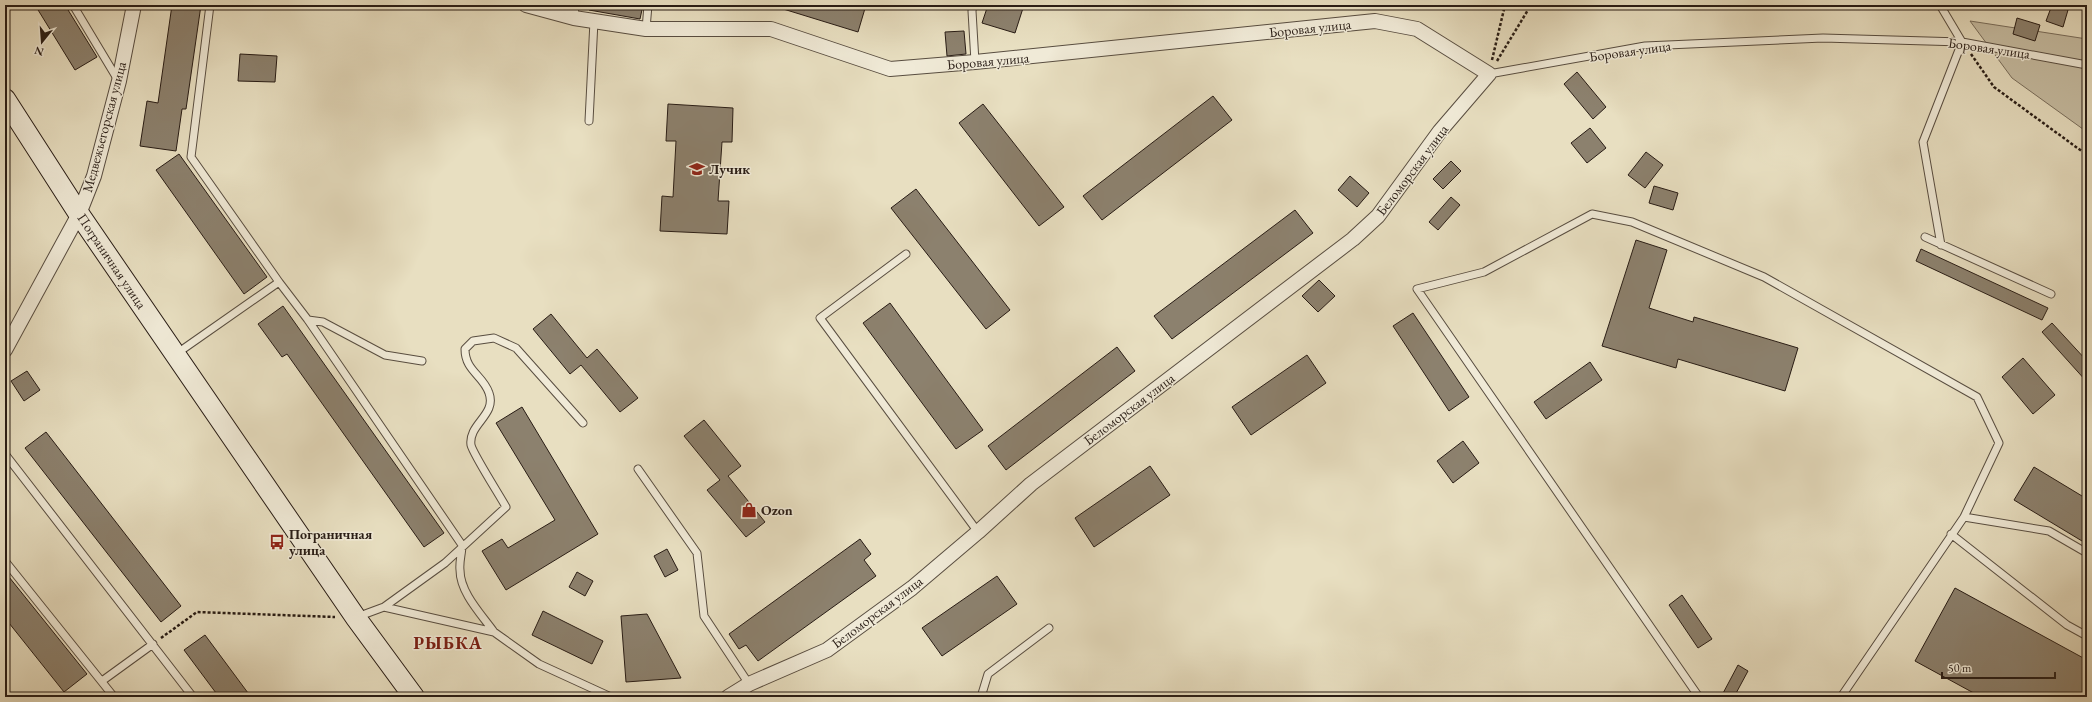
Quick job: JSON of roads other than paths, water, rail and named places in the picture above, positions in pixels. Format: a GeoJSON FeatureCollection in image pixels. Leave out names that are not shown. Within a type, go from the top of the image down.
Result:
{"type":"FeatureCollection","features":[{"type":"Feature","properties":{"kind":"main road","name":"Пограничная улица"},"geometry":{"type":"LineString","coordinates":[[5,99],[79,214],[356,618],[414,697]]}},
{"type":"Feature","properties":{"kind":"street","name":"Медвежьегорская улица"},"geometry":{"type":"LineString","coordinates":[[5,350],[79,214],[94,176],[119,81],[134,5]]}},
{"type":"Feature","properties":{"kind":"street","name":"Боровая улица"},"geometry":{"type":"LineString","coordinates":[[526,5],[574,12],[594,21],[646,29],[771,29],[890,69],[975,62],[1375,21],[1417,29],[1489,74]]}},
{"type":"Feature","properties":{"kind":"street","name":"Беломорская улица"},"geometry":{"type":"LineString","coordinates":[[728,697],[749,684],[827,650],[912,588],[978,532],[1030,484],[1353,239],[1378,216],[1440,131],[1489,74]]}},
{"type":"Feature","properties":{"kind":"lane"},"geometry":{"type":"LineString","coordinates":[[72,5],[119,81]]}},
{"type":"Feature","properties":{"kind":"lane"},"geometry":{"type":"LineString","coordinates":[[210,5],[191,157],[279,282],[308,320],[462,545],[460,571],[463,584],[469,596],[494,632],[539,664],[611,697]]}},
{"type":"Feature","properties":{"kind":"lane"},"geometry":{"type":"LineString","coordinates":[[646,29],[648,5]]}},
{"type":"Feature","properties":{"kind":"lane"},"geometry":{"type":"LineString","coordinates":[[973,5],[972,11],[975,62]]}},
{"type":"Feature","properties":{"kind":"lane"},"geometry":{"type":"LineString","coordinates":[[1940,5],[1962,42],[1923,142],[1941,244]]}},
{"type":"Feature","properties":{"kind":"lane"},"geometry":{"type":"LineString","coordinates":[[589,121],[594,21]]}},
{"type":"Feature","properties":{"kind":"lane","name":"Боровая улица"},"geometry":{"type":"LineString","coordinates":[[1489,74],[1645,46],[1822,38],[1962,42],[2087,65]]}},
{"type":"Feature","properties":{"kind":"lane"},"geometry":{"type":"LineString","coordinates":[[1699,697],[1417,289],[1484,272],[1592,214],[1632,222],[1764,277],[1977,397],[2000,443],[1964,517],[1841,697]]}},
{"type":"Feature","properties":{"kind":"lane"},"geometry":{"type":"LineString","coordinates":[[1925,237],[2051,294]]}},
{"type":"Feature","properties":{"kind":"lane"},"geometry":{"type":"LineString","coordinates":[[906,254],[820,318],[978,532]]}},
{"type":"Feature","properties":{"kind":"lane"},"geometry":{"type":"LineString","coordinates":[[176,354],[279,282]]}},
{"type":"Feature","properties":{"kind":"lane"},"geometry":{"type":"LineString","coordinates":[[308,320],[323,322],[385,355],[422,361]]}},
{"type":"Feature","properties":{"kind":"lane"},"geometry":{"type":"LineString","coordinates":[[356,618],[384,607],[445,563],[462,545],[506,506],[472,446],[473,431],[489,412],[490,393],[465,360],[465,349],[473,341],[494,338],[516,348],[583,424]]}},
{"type":"Feature","properties":{"kind":"lane"},"geometry":{"type":"LineString","coordinates":[[5,454],[193,697]]}},
{"type":"Feature","properties":{"kind":"lane"},"geometry":{"type":"LineString","coordinates":[[638,469],[697,553],[704,616],[749,684]]}},
{"type":"Feature","properties":{"kind":"lane"},"geometry":{"type":"LineString","coordinates":[[1964,517],[2050,531],[2087,553]]}},
{"type":"Feature","properties":{"kind":"lane"},"geometry":{"type":"LineString","coordinates":[[1951,534],[2067,625],[2087,636]]}},
{"type":"Feature","properties":{"kind":"lane"},"geometry":{"type":"LineString","coordinates":[[5,560],[114,697]]}},
{"type":"Feature","properties":{"kind":"lane"},"geometry":{"type":"LineString","coordinates":[[384,607],[494,632]]}},
{"type":"Feature","properties":{"kind":"lane"},"geometry":{"type":"LineString","coordinates":[[981,697],[988,674],[1049,628]]}},
{"type":"Feature","properties":{"kind":"lane"},"geometry":{"type":"LineString","coordinates":[[102,681],[153,644]]}},
{"type":"Feature","properties":{"kind":"place","name":"Лучик"},"geometry":{"type":"Point","coordinates":[697,169]}},
{"type":"Feature","properties":{"kind":"place","name":"Ozon"},"geometry":{"type":"Point","coordinates":[749,510]}},
{"type":"Feature","properties":{"kind":"place","name":"Пограничная улица"},"geometry":{"type":"Point","coordinates":[277,542]}},
{"type":"Feature","properties":{"kind":"district","name":"РЫБКА"},"geometry":{"type":"Point","coordinates":[448,643]}}]}
